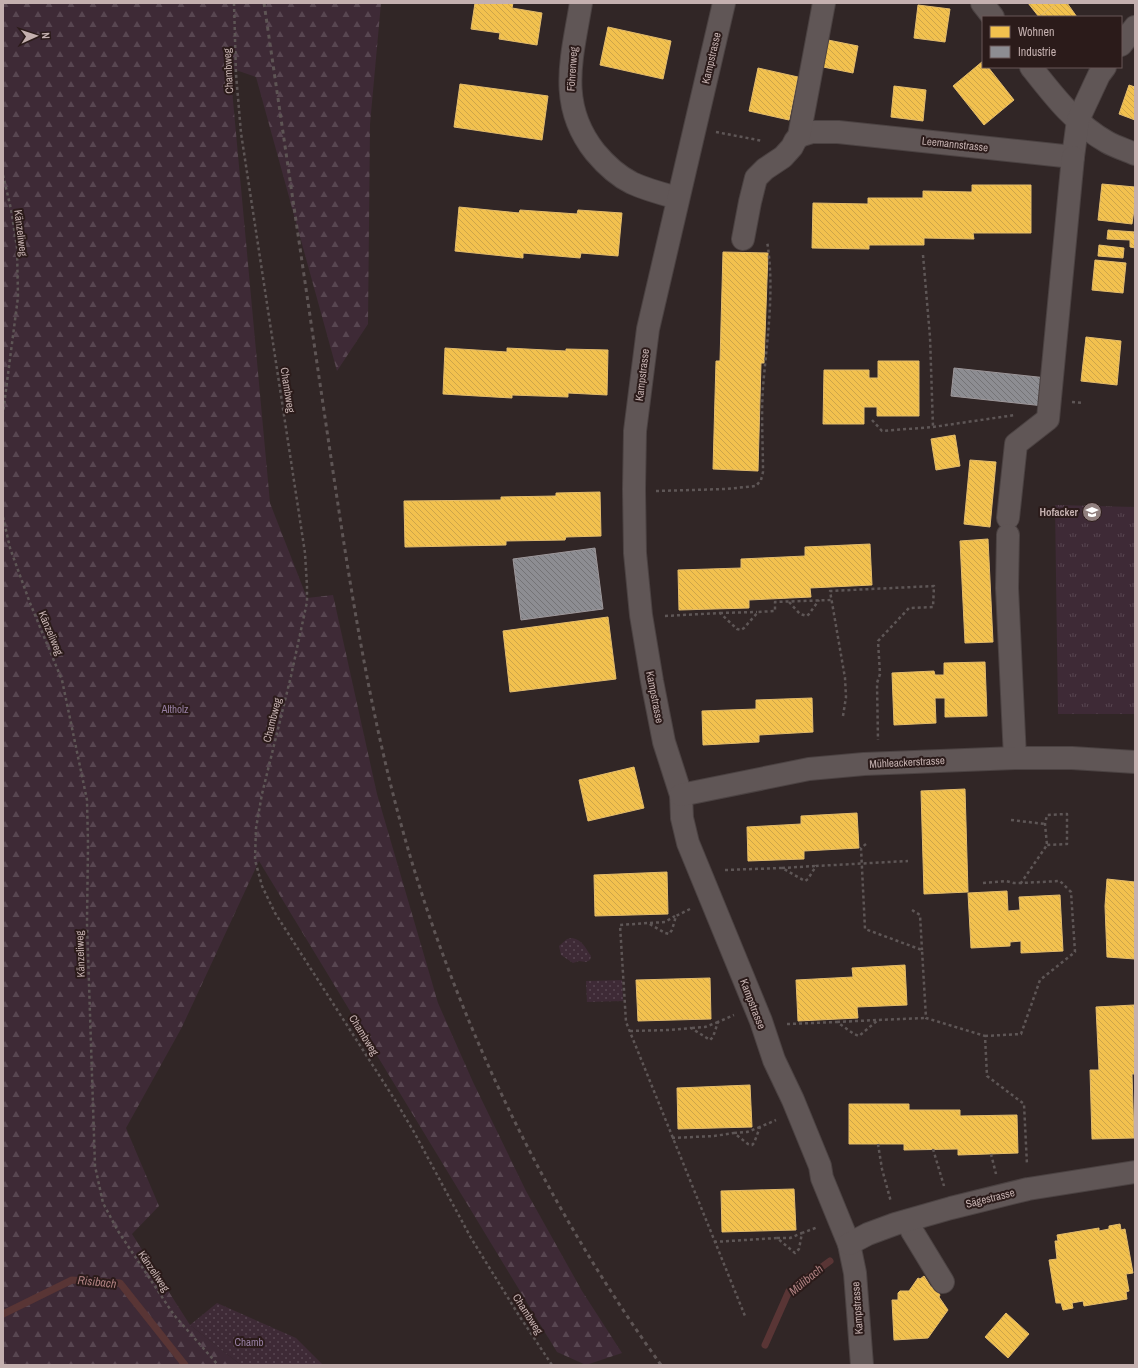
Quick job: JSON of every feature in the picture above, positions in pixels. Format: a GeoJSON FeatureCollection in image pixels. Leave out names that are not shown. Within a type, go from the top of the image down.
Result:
{"type":"FeatureCollection","features":[{"type":"Feature","properties":{"kind":"street","name":"Föhrenweg"},"geometry":{"type":"LineString","coordinates":[[581,3],[570,76],[571,99],[577,120],[589,144],[602,161],[625,179],[653,191],[678,198]]}},
{"type":"Feature","properties":{"kind":"street","name":"Kampstrasse"},"geometry":{"type":"LineString","coordinates":[[724,3],[648,329],[635,431],[635,554],[641,615],[664,742],[681,795],[682,818],[688,843],[761,1021],[774,1060],[799,1114],[820,1166],[822,1178],[849,1244],[855,1273],[862,1365]]}},
{"type":"Feature","properties":{"kind":"street"},"geometry":{"type":"LineString","coordinates":[[743,239],[756,178],[765,169],[783,156],[792,147],[799,136],[824,3]]}},
{"type":"Feature","properties":{"kind":"street"},"geometry":{"type":"LineString","coordinates":[[982,3],[992,16]]}},
{"type":"Feature","properties":{"kind":"street"},"geometry":{"type":"LineString","coordinates":[[1122,44],[1135,27]]}},
{"type":"Feature","properties":{"kind":"street"},"geometry":{"type":"LineString","coordinates":[[1032,68],[1057,101],[1078,120],[1107,142],[1135,154]]}},
{"type":"Feature","properties":{"kind":"street"},"geometry":{"type":"LineString","coordinates":[[1015,758],[1007,588],[1008,527],[1016,444],[1048,419],[1078,120],[1093,87],[1104,68]]}},
{"type":"Feature","properties":{"kind":"street","name":"Leemannstrasse"},"geometry":{"type":"LineString","coordinates":[[799,136],[812,132],[838,132],[1074,157]]}},
{"type":"Feature","properties":{"kind":"street","name":"Mühleackerstrasse"},"geometry":{"type":"LineString","coordinates":[[681,795],[809,769],[901,762],[1015,758],[1072,758],[1135,762]]}},
{"type":"Feature","properties":{"kind":"street","name":"Sägestrasse"},"geometry":{"type":"LineString","coordinates":[[849,1244],[868,1234],[895,1224],[900,1214],[951,1208],[1028,1189],[1135,1172]]}},
{"type":"Feature","properties":{"kind":"street"},"geometry":{"type":"LineString","coordinates":[[900,1214],[943,1282]]}},
{"type":"Feature","properties":{"kind":"path","name":"Chambweg"},"geometry":{"type":"LineString","coordinates":[[234,3],[236,74],[241,133],[305,553],[307,586],[307,602],[301,634],[262,794],[256,828],[255,860],[262,886],[275,913],[395,1100],[414,1132],[471,1238],[518,1314],[552,1365]]}},
{"type":"Feature","properties":{"kind":"path"},"geometry":{"type":"LineString","coordinates":[[716,132],[768,143]]}},
{"type":"Feature","properties":{"kind":"path","name":"Känzeliweg"},"geometry":{"type":"LineString","coordinates":[[3,175],[17,248],[18,297],[3,413]]}},
{"type":"Feature","properties":{"kind":"path"},"geometry":{"type":"LineString","coordinates":[[652,491],[726,489],[756,486],[761,480],[763,472],[763,387],[770,301],[769,253],[767,240]]}},
{"type":"Feature","properties":{"kind":"path"},"geometry":{"type":"LineString","coordinates":[[923,254],[930,337],[932,427]]}},
{"type":"Feature","properties":{"kind":"path"},"geometry":{"type":"LineString","coordinates":[[872,420],[882,431],[932,427],[1049,409]]}},
{"type":"Feature","properties":{"kind":"path","name":"Känzeliweg"},"geometry":{"type":"LineString","coordinates":[[3,517],[10,548],[62,680],[87,800],[87,923],[93,1120],[95,1166],[104,1203],[118,1231],[174,1315],[218,1365]]}},
{"type":"Feature","properties":{"kind":"path"},"geometry":{"type":"LineString","coordinates":[[843,716],[846,697],[845,678],[830,591],[934,586],[933,607],[909,608],[878,641],[880,674],[877,683],[878,742]]}},
{"type":"Feature","properties":{"kind":"path"},"geometry":{"type":"LineString","coordinates":[[788,602],[804,616],[809,614],[819,600]]}},
{"type":"Feature","properties":{"kind":"path"},"geometry":{"type":"LineString","coordinates":[[671,615],[775,611],[775,602],[831,600]]}},
{"type":"Feature","properties":{"kind":"path"},"geometry":{"type":"LineString","coordinates":[[720,613],[737,629],[741,630],[758,612]]}},
{"type":"Feature","properties":{"kind":"path"},"geometry":{"type":"LineString","coordinates":[[1021,883],[1047,845],[1047,815],[1067,814],[1067,844],[1047,845]]}},
{"type":"Feature","properties":{"kind":"path"},"geometry":{"type":"LineString","coordinates":[[1011,820],[1046,824]]}},
{"type":"Feature","properties":{"kind":"path"},"geometry":{"type":"LineString","coordinates":[[866,844],[861,848],[865,929],[922,950]]}},
{"type":"Feature","properties":{"kind":"path"},"geometry":{"type":"LineString","coordinates":[[720,871],[908,861]]}},
{"type":"Feature","properties":{"kind":"path"},"geometry":{"type":"LineString","coordinates":[[782,868],[805,881],[808,879],[816,866]]}},
{"type":"Feature","properties":{"kind":"path"},"geometry":{"type":"LineString","coordinates":[[796,1024],[926,1018],[985,1036],[1021,1034],[1040,980],[1075,952],[1071,892],[1060,881],[1021,883],[1006,881],[983,882]]}},
{"type":"Feature","properties":{"kind":"path"},"geometry":{"type":"LineString","coordinates":[[695,907],[665,922],[620,925],[626,1022],[745,1316]]}},
{"type":"Feature","properties":{"kind":"path"},"geometry":{"type":"LineString","coordinates":[[912,910],[920,915],[926,1018]]}},
{"type":"Feature","properties":{"kind":"path"},"geometry":{"type":"LineString","coordinates":[[648,923],[665,934],[669,934],[672,930],[676,916]]}},
{"type":"Feature","properties":{"kind":"path"},"geometry":{"type":"LineString","coordinates":[[630,1031],[705,1027],[738,1013]]}},
{"type":"Feature","properties":{"kind":"path"},"geometry":{"type":"LineString","coordinates":[[837,1022],[859,1036],[878,1020]]}},
{"type":"Feature","properties":{"kind":"path"},"geometry":{"type":"LineString","coordinates":[[691,1028],[710,1040],[718,1022]]}},
{"type":"Feature","properties":{"kind":"path"},"geometry":{"type":"LineString","coordinates":[[985,1036],[987,1076],[1024,1104],[1027,1172]]}},
{"type":"Feature","properties":{"kind":"path"},"geometry":{"type":"LineString","coordinates":[[672,1138],[747,1132],[780,1119]]}},
{"type":"Feature","properties":{"kind":"path"},"geometry":{"type":"LineString","coordinates":[[734,1133],[748,1144],[752,1145],[760,1127]]}},
{"type":"Feature","properties":{"kind":"path"},"geometry":{"type":"LineString","coordinates":[[878,1144],[882,1169],[900,1214]]}},
{"type":"Feature","properties":{"kind":"path"},"geometry":{"type":"LineString","coordinates":[[933,1149],[946,1192]]}},
{"type":"Feature","properties":{"kind":"path"},"geometry":{"type":"LineString","coordinates":[[991,1154],[998,1178]]}},
{"type":"Feature","properties":{"kind":"path"},"geometry":{"type":"LineString","coordinates":[[714,1242],[790,1238],[822,1225]]}},
{"type":"Feature","properties":{"kind":"path"},"geometry":{"type":"LineString","coordinates":[[777,1238],[795,1253],[799,1250],[802,1233]]}},
{"type":"Feature","properties":{"kind":"green space","name":"Altholz"},"geometry":{"type":"Polygon","coordinates":[[[3,3],[381,3],[370,124],[368,324],[337,371],[256,77],[230,68],[270,503],[307,598],[333,595],[377,794],[438,1003],[473,1082],[526,1191],[582,1291],[622,1353],[586,1365],[557,1352],[259,861],[182,1027],[126,1128],[159,1206],[132,1234],[190,1325],[241,1365],[3,1365],[3,3]]]}},
{"type":"Feature","properties":{"kind":"green space"},"geometry":{"type":"Polygon","coordinates":[[[1055,505],[1135,507],[1135,714],[1058,714],[1055,505]]]}},
{"type":"Feature","properties":{"kind":"green space"},"geometry":{"type":"Polygon","coordinates":[[[567,939],[576,939],[583,945],[591,956],[590,960],[586,962],[579,961],[573,963],[561,955],[559,946],[567,939]]]}},
{"type":"Feature","properties":{"kind":"green space"},"geometry":{"type":"Polygon","coordinates":[[[622,980],[623,1001],[587,1002],[586,981],[622,980]]]}},
{"type":"Feature","properties":{"kind":"green space","name":"Chamb"},"geometry":{"type":"Polygon","coordinates":[[[217,1303],[296,1338],[323,1365],[241,1365],[190,1325],[217,1303]]]}},
{"type":"Feature","properties":{"kind":"building: Wohnen"},"geometry":{"type":"Polygon","coordinates":[[[475,3],[513,3],[512,8],[542,13],[537,45],[499,39],[500,33],[471,29],[475,3]]]}},
{"type":"Feature","properties":{"kind":"building: Wohnen"},"geometry":{"type":"Polygon","coordinates":[[[1028,3],[1057,3],[1040,16],[1038,16],[1028,3]]]}},
{"type":"Feature","properties":{"kind":"building: Wohnen"},"geometry":{"type":"Polygon","coordinates":[[[1057,3],[1067,3],[1076,16],[1040,16],[1057,3]]]}},
{"type":"Feature","properties":{"kind":"building: Wohnen"},"geometry":{"type":"Polygon","coordinates":[[[918,5],[950,9],[945,42],[914,38],[918,5]]]}},
{"type":"Feature","properties":{"kind":"building: Wohnen"},"geometry":{"type":"Polygon","coordinates":[[[608,27],[671,41],[663,79],[600,65],[608,27]]]}},
{"type":"Feature","properties":{"kind":"building: Wohnen"},"geometry":{"type":"Polygon","coordinates":[[[828,40],[858,46],[853,73],[823,67],[828,40]]]}},
{"type":"Feature","properties":{"kind":"building: Wohnen"},"geometry":{"type":"Polygon","coordinates":[[[982,62],[982,68],[989,68],[1014,100],[984,125],[953,86],[982,62]]]}},
{"type":"Feature","properties":{"kind":"building: Wohnen"},"geometry":{"type":"Polygon","coordinates":[[[758,68],[798,77],[789,120],[749,111],[758,68]]]}},
{"type":"Feature","properties":{"kind":"building: Wohnen"},"geometry":{"type":"Polygon","coordinates":[[[460,84],[548,96],[542,140],[454,127],[460,84]]]}},
{"type":"Feature","properties":{"kind":"building: Wohnen"},"geometry":{"type":"Polygon","coordinates":[[[1129,85],[1135,87],[1135,120],[1119,114],[1129,85]]]}},
{"type":"Feature","properties":{"kind":"building: Wohnen"},"geometry":{"type":"Polygon","coordinates":[[[894,86],[926,90],[923,121],[891,117],[894,86]]]}},
{"type":"Feature","properties":{"kind":"building: Wohnen"},"geometry":{"type":"Polygon","coordinates":[[[1102,184],[1135,187],[1135,202],[1132,224],[1098,220],[1102,184]]]}},
{"type":"Feature","properties":{"kind":"building: Wohnen"},"geometry":{"type":"Polygon","coordinates":[[[972,185],[1031,185],[1031,233],[973,233],[974,239],[924,238],[924,245],[869,245],[869,249],[812,248],[813,203],[868,204],[868,198],[923,198],[923,191],[972,192],[972,185]]]}},
{"type":"Feature","properties":{"kind":"building: Wohnen"},"geometry":{"type":"Polygon","coordinates":[[[459,207],[519,213],[520,210],[577,214],[578,210],[622,213],[618,256],[581,253],[580,258],[523,253],[523,258],[455,251],[459,207]]]}},
{"type":"Feature","properties":{"kind":"building: Wohnen"},"geometry":{"type":"Polygon","coordinates":[[[1108,230],[1135,232],[1135,248],[1130,247],[1130,240],[1107,239],[1108,230]]]}},
{"type":"Feature","properties":{"kind":"building: Wohnen"},"geometry":{"type":"Polygon","coordinates":[[[1099,245],[1124,248],[1123,258],[1098,256],[1099,245]]]}},
{"type":"Feature","properties":{"kind":"building: Wohnen"},"geometry":{"type":"Polygon","coordinates":[[[723,252],[768,253],[764,363],[761,363],[758,471],[713,469],[716,361],[720,361],[723,252]]]}},
{"type":"Feature","properties":{"kind":"building: Wohnen"},"geometry":{"type":"Polygon","coordinates":[[[1095,260],[1126,263],[1123,293],[1092,290],[1095,260]]]}},
{"type":"Feature","properties":{"kind":"building: Wohnen"},"geometry":{"type":"Polygon","coordinates":[[[1086,337],[1121,341],[1117,385],[1081,381],[1086,337]]]}},
{"type":"Feature","properties":{"kind":"building: Wohnen"},"geometry":{"type":"Polygon","coordinates":[[[445,348],[507,352],[507,348],[566,351],[566,349],[608,350],[607,395],[568,393],[568,397],[512,395],[512,398],[443,394],[445,348]]]}},
{"type":"Feature","properties":{"kind":"building: Wohnen"},"geometry":{"type":"Polygon","coordinates":[[[878,361],[919,361],[919,416],[877,416],[877,407],[864,407],[864,424],[823,424],[824,370],[869,370],[869,378],[878,378],[878,361]]]}},
{"type":"Feature","properties":{"kind":"building: Wohnen"},"geometry":{"type":"Polygon","coordinates":[[[955,435],[960,466],[936,470],[931,439],[955,435]]]}},
{"type":"Feature","properties":{"kind":"building: Wohnen"},"geometry":{"type":"Polygon","coordinates":[[[970,460],[996,462],[990,527],[964,524],[970,460]]]}},
{"type":"Feature","properties":{"kind":"building: Wohnen"},"geometry":{"type":"Polygon","coordinates":[[[600,492],[601,536],[566,537],[565,540],[506,541],[506,545],[405,547],[404,501],[501,500],[501,497],[556,496],[556,493],[600,492]]]}},
{"type":"Feature","properties":{"kind":"building: Wohnen"},"geometry":{"type":"Polygon","coordinates":[[[988,539],[993,642],[965,643],[960,541],[988,539]]]}},
{"type":"Feature","properties":{"kind":"building: Wohnen"},"geometry":{"type":"Polygon","coordinates":[[[870,544],[872,585],[810,588],[811,597],[749,600],[749,608],[679,610],[678,570],[741,568],[741,559],[805,556],[805,547],[870,544]]]}},
{"type":"Feature","properties":{"kind":"building: Wohnen"},"geometry":{"type":"Polygon","coordinates":[[[608,617],[616,679],[510,692],[503,631],[608,617]]]}},
{"type":"Feature","properties":{"kind":"building: Wohnen"},"geometry":{"type":"Polygon","coordinates":[[[985,662],[987,716],[945,717],[945,698],[935,698],[936,723],[894,725],[892,673],[934,671],[935,675],[944,675],[944,663],[985,662]]]}},
{"type":"Feature","properties":{"kind":"building: Wohnen"},"geometry":{"type":"Polygon","coordinates":[[[812,698],[813,732],[759,735],[759,742],[703,745],[702,711],[756,709],[756,700],[812,698]]]}},
{"type":"Feature","properties":{"kind":"building: Wohnen"},"geometry":{"type":"Polygon","coordinates":[[[634,767],[644,808],[588,821],[579,780],[634,767]]]}},
{"type":"Feature","properties":{"kind":"building: Wohnen"},"geometry":{"type":"Polygon","coordinates":[[[965,789],[968,892],[924,894],[921,791],[965,789]]]}},
{"type":"Feature","properties":{"kind":"building: Wohnen"},"geometry":{"type":"Polygon","coordinates":[[[857,813],[859,848],[804,851],[804,859],[748,861],[747,827],[801,824],[801,816],[857,813]]]}},
{"type":"Feature","properties":{"kind":"building: Wohnen"},"geometry":{"type":"Polygon","coordinates":[[[667,872],[668,914],[595,916],[594,875],[667,872]]]}},
{"type":"Feature","properties":{"kind":"building: Wohnen"},"geometry":{"type":"Polygon","coordinates":[[[1107,879],[1135,882],[1135,959],[1107,957],[1105,906],[1107,879]]]}},
{"type":"Feature","properties":{"kind":"building: Wohnen"},"geometry":{"type":"Polygon","coordinates":[[[1007,891],[1008,911],[1020,910],[1019,897],[1060,895],[1063,951],[1021,953],[1021,941],[1010,942],[1010,946],[971,948],[968,893],[1007,891]]]}},
{"type":"Feature","properties":{"kind":"building: Wohnen"},"geometry":{"type":"Polygon","coordinates":[[[905,965],[907,1005],[857,1007],[858,1018],[798,1021],[796,980],[853,977],[852,968],[905,965]]]}},
{"type":"Feature","properties":{"kind":"building: Wohnen"},"geometry":{"type":"Polygon","coordinates":[[[710,978],[711,1019],[638,1021],[636,980],[710,978]]]}},
{"type":"Feature","properties":{"kind":"building: Wohnen"},"geometry":{"type":"Polygon","coordinates":[[[1134,1005],[1135,1074],[1132,1074],[1134,1138],[1092,1139],[1090,1070],[1099,1070],[1096,1007],[1134,1005]]]}},
{"type":"Feature","properties":{"kind":"building: Wohnen"},"geometry":{"type":"Polygon","coordinates":[[[750,1085],[752,1127],[678,1129],[677,1088],[750,1085]]]}},
{"type":"Feature","properties":{"kind":"building: Wohnen"},"geometry":{"type":"Polygon","coordinates":[[[849,1104],[909,1104],[909,1110],[960,1110],[960,1116],[1017,1115],[1018,1153],[958,1155],[958,1149],[904,1150],[904,1144],[849,1144],[849,1104]]]}},
{"type":"Feature","properties":{"kind":"building: Wohnen"},"geometry":{"type":"Polygon","coordinates":[[[794,1189],[796,1230],[722,1232],[721,1191],[794,1189]]]}},
{"type":"Feature","properties":{"kind":"building: Wohnen"},"geometry":{"type":"Polygon","coordinates":[[[1120,1224],[1121,1230],[1125,1229],[1133,1273],[1126,1274],[1129,1291],[1126,1292],[1127,1299],[1084,1306],[1083,1301],[1072,1303],[1073,1308],[1063,1310],[1061,1303],[1056,1303],[1049,1260],[1057,1259],[1055,1241],[1058,1241],[1057,1235],[1099,1228],[1099,1231],[1109,1229],[1109,1226],[1120,1224]]]}},
{"type":"Feature","properties":{"kind":"building: Wohnen"},"geometry":{"type":"Polygon","coordinates":[[[924,1276],[931,1287],[934,1287],[940,1295],[939,1297],[948,1310],[928,1338],[894,1340],[892,1300],[898,1300],[898,1293],[900,1291],[909,1291],[918,1278],[920,1279],[924,1276]]]}},
{"type":"Feature","properties":{"kind":"building: Wohnen"},"geometry":{"type":"Polygon","coordinates":[[[1006,1313],[1029,1334],[1008,1358],[985,1337],[1006,1313]]]}},
{"type":"Feature","properties":{"kind":"building: Industrie"},"geometry":{"type":"Polygon","coordinates":[[[954,368],[1047,378],[1044,406],[951,396],[954,368]]]}},
{"type":"Feature","properties":{"kind":"building: Industrie"},"geometry":{"type":"Polygon","coordinates":[[[595,548],[603,609],[521,620],[513,559],[595,548]]]}},
{"type":"Feature","properties":{"kind":"waterway","name":"Mülibach"},"geometry":{"type":"LineString","coordinates":[[765,1345],[789,1291],[830,1261]]}},
{"type":"Feature","properties":{"kind":"waterway","name":"Risibach"},"geometry":{"type":"LineString","coordinates":[[3,1314],[72,1280],[120,1283],[185,1365]]}},
{"type":"Feature","properties":{"kind":"railway"},"geometry":{"type":"LineString","coordinates":[[264,3],[335,484],[360,642],[381,746],[408,849],[430,918],[455,985],[482,1052],[513,1118],[546,1182],[582,1244],[620,1306],[661,1365]]}},
{"type":"Feature","properties":{"kind":"place","name":"Hofacker"},"geometry":{"type":"Point","coordinates":[1092,512]}}]}
